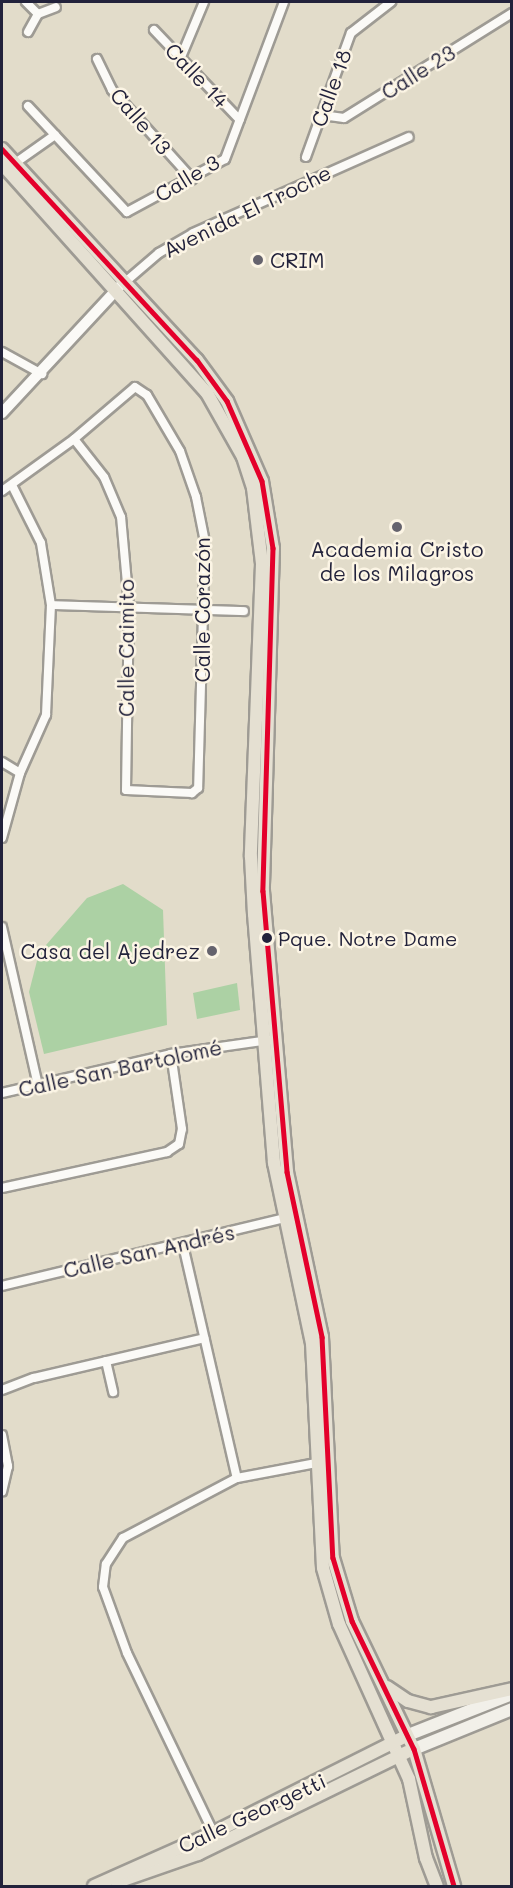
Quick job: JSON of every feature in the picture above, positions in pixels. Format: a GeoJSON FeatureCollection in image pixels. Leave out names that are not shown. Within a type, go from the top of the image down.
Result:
{"type":"FeatureCollection","features":[{"type":"Feature","properties":{"kind":"main road"},"geometry":{"type":"LineString","coordinates":[[2,149],[6,167],[121,286],[207,393],[226,423],[253,488],[266,535],[258,831],[274,1163],[290,1217],[312,1343],[322,1462],[337,1578],[352,1621],[386,1686],[414,1749],[454,1887]]}},
{"type":"Feature","properties":{"kind":"main road"},"geometry":{"type":"LineString","coordinates":[[322,1462],[323,1568],[330,1599],[410,1779],[426,1858],[437,1887]]}},
{"type":"Feature","properties":{"kind":"main road"},"geometry":{"type":"LineString","coordinates":[[386,1686],[408,1701],[431,1707],[512,1689]]}},
{"type":"Feature","properties":{"kind":"main road"},"geometry":{"type":"LineString","coordinates":[[408,1735],[512,1694]]}},
{"type":"Feature","properties":{"kind":"main road"},"geometry":{"type":"LineString","coordinates":[[414,1749],[512,1709]]}},
{"type":"Feature","properties":{"kind":"main road","name":"Calle Georgetti"},"geometry":{"type":"LineString","coordinates":[[398,1749],[408,1735]]}},
{"type":"Feature","properties":{"kind":"main road","name":"Calle Georgetti"},"geometry":{"type":"LineString","coordinates":[[101,1887],[155,1872],[217,1838],[398,1749],[414,1749]]}},
{"type":"Feature","properties":{"kind":"main road","name":"Calle Georgetti"},"geometry":{"type":"LineString","coordinates":[[94,1887],[217,1838]]}},
{"type":"Feature","properties":{"kind":"street"},"geometry":{"type":"LineString","coordinates":[[26,2],[38,14]]}},
{"type":"Feature","properties":{"kind":"street"},"geometry":{"type":"LineString","coordinates":[[181,57],[204,2]]}},
{"type":"Feature","properties":{"kind":"street","name":"Calle 3"},"geometry":{"type":"LineString","coordinates":[[55,135],[127,212],[192,179],[225,159],[284,2]]}},
{"type":"Feature","properties":{"kind":"street","name":"Calle 18"},"geometry":{"type":"LineString","coordinates":[[306,157],[351,33],[387,2]]}},
{"type":"Feature","properties":{"kind":"street"},"geometry":{"type":"LineString","coordinates":[[28,32],[38,14],[56,7]]}},
{"type":"Feature","properties":{"kind":"street","name":"Calle 23"},"geometry":{"type":"LineString","coordinates":[[322,115],[344,118],[512,13]]}},
{"type":"Feature","properties":{"kind":"street","name":"Calle 14"},"geometry":{"type":"LineString","coordinates":[[154,30],[240,120]]}},
{"type":"Feature","properties":{"kind":"street","name":"Calle 13"},"geometry":{"type":"LineString","coordinates":[[97,59],[112,90],[192,179]]}},
{"type":"Feature","properties":{"kind":"street"},"geometry":{"type":"LineString","coordinates":[[6,167],[55,135],[28,106]]}},
{"type":"Feature","properties":{"kind":"street","name":"Avenida El Troche"},"geometry":{"type":"LineString","coordinates":[[2,412],[42,374],[121,286],[159,253],[193,233],[409,137]]}},
{"type":"Feature","properties":{"kind":"street"},"geometry":{"type":"LineString","coordinates":[[2,352],[42,374]]}},
{"type":"Feature","properties":{"kind":"street","name":"Calle Corazón"},"geometry":{"type":"LineString","coordinates":[[74,439],[135,387],[147,395],[180,451],[196,497],[205,542],[206,610],[198,781]]}},
{"type":"Feature","properties":{"kind":"street"},"geometry":{"type":"LineString","coordinates":[[2,491],[74,439]]}},
{"type":"Feature","properties":{"kind":"street","name":"Calle Caimito"},"geometry":{"type":"LineString","coordinates":[[74,439],[104,477],[121,517],[129,606],[126,790],[192,793],[198,788],[198,781]]}},
{"type":"Feature","properties":{"kind":"street"},"geometry":{"type":"LineString","coordinates":[[2,838],[20,773],[46,715],[51,605],[41,543],[12,485]]}},
{"type":"Feature","properties":{"kind":"street"},"geometry":{"type":"LineString","coordinates":[[51,605],[244,611]]}},
{"type":"Feature","properties":{"kind":"street"},"geometry":{"type":"LineString","coordinates":[[2,762],[20,773]]}},
{"type":"Feature","properties":{"kind":"street"},"geometry":{"type":"LineString","coordinates":[[2,927],[38,1086]]}},
{"type":"Feature","properties":{"kind":"street","name":"Calle San Bartolomé"},"geometry":{"type":"LineString","coordinates":[[2,1093],[171,1054],[269,1040]]}},
{"type":"Feature","properties":{"kind":"street"},"geometry":{"type":"LineString","coordinates":[[2,1188],[167,1152],[179,1144],[182,1129],[171,1054]]}},
{"type":"Feature","properties":{"kind":"street","name":"Calle San Andrés"},"geometry":{"type":"LineString","coordinates":[[2,1286],[183,1245],[290,1217]]}},
{"type":"Feature","properties":{"kind":"street"},"geometry":{"type":"LineString","coordinates":[[183,1245],[237,1478]]}},
{"type":"Feature","properties":{"kind":"street"},"geometry":{"type":"LineString","coordinates":[[2,1390],[22,1381],[204,1338]]}},
{"type":"Feature","properties":{"kind":"street"},"geometry":{"type":"LineString","coordinates":[[106,1361],[113,1392]]}},
{"type":"Feature","properties":{"kind":"street"},"geometry":{"type":"LineString","coordinates":[[2,1435],[8,1466],[2,1491]]}},
{"type":"Feature","properties":{"kind":"street"},"geometry":{"type":"LineString","coordinates":[[217,1838],[127,1653],[102,1587],[106,1564],[123,1538],[237,1478],[322,1462]]}},
{"type":"Feature","properties":{"kind":"green space"},"geometry":{"type":"Polygon","coordinates":[[[123,884],[163,910],[167,1025],[44,1054],[29,992],[39,953],[87,898],[123,884]]]}},
{"type":"Feature","properties":{"kind":"green space"},"geometry":{"type":"Polygon","coordinates":[[[237,983],[240,1010],[197,1019],[193,993],[237,983]]]}},
{"type":"Feature","properties":{"kind":"transit line"},"geometry":{"type":"LineString","coordinates":[[2,149],[197,360],[227,401],[262,481],[273,548],[263,891],[287,1172],[322,1337],[333,1558],[352,1621],[414,1749],[454,1886]]}},
{"type":"Feature","properties":{"kind":"place","name":"CRIM"},"geometry":{"type":"Point","coordinates":[258,260]}},
{"type":"Feature","properties":{"kind":"place","name":"Academia Cristo de los Milagros"},"geometry":{"type":"Point","coordinates":[397,527]}},
{"type":"Feature","properties":{"kind":"place","name":"Pque. Notre Dame"},"geometry":{"type":"Point","coordinates":[267,938]}},
{"type":"Feature","properties":{"kind":"place","name":"Casa del Ajedrez"},"geometry":{"type":"Point","coordinates":[212,951]}}]}
